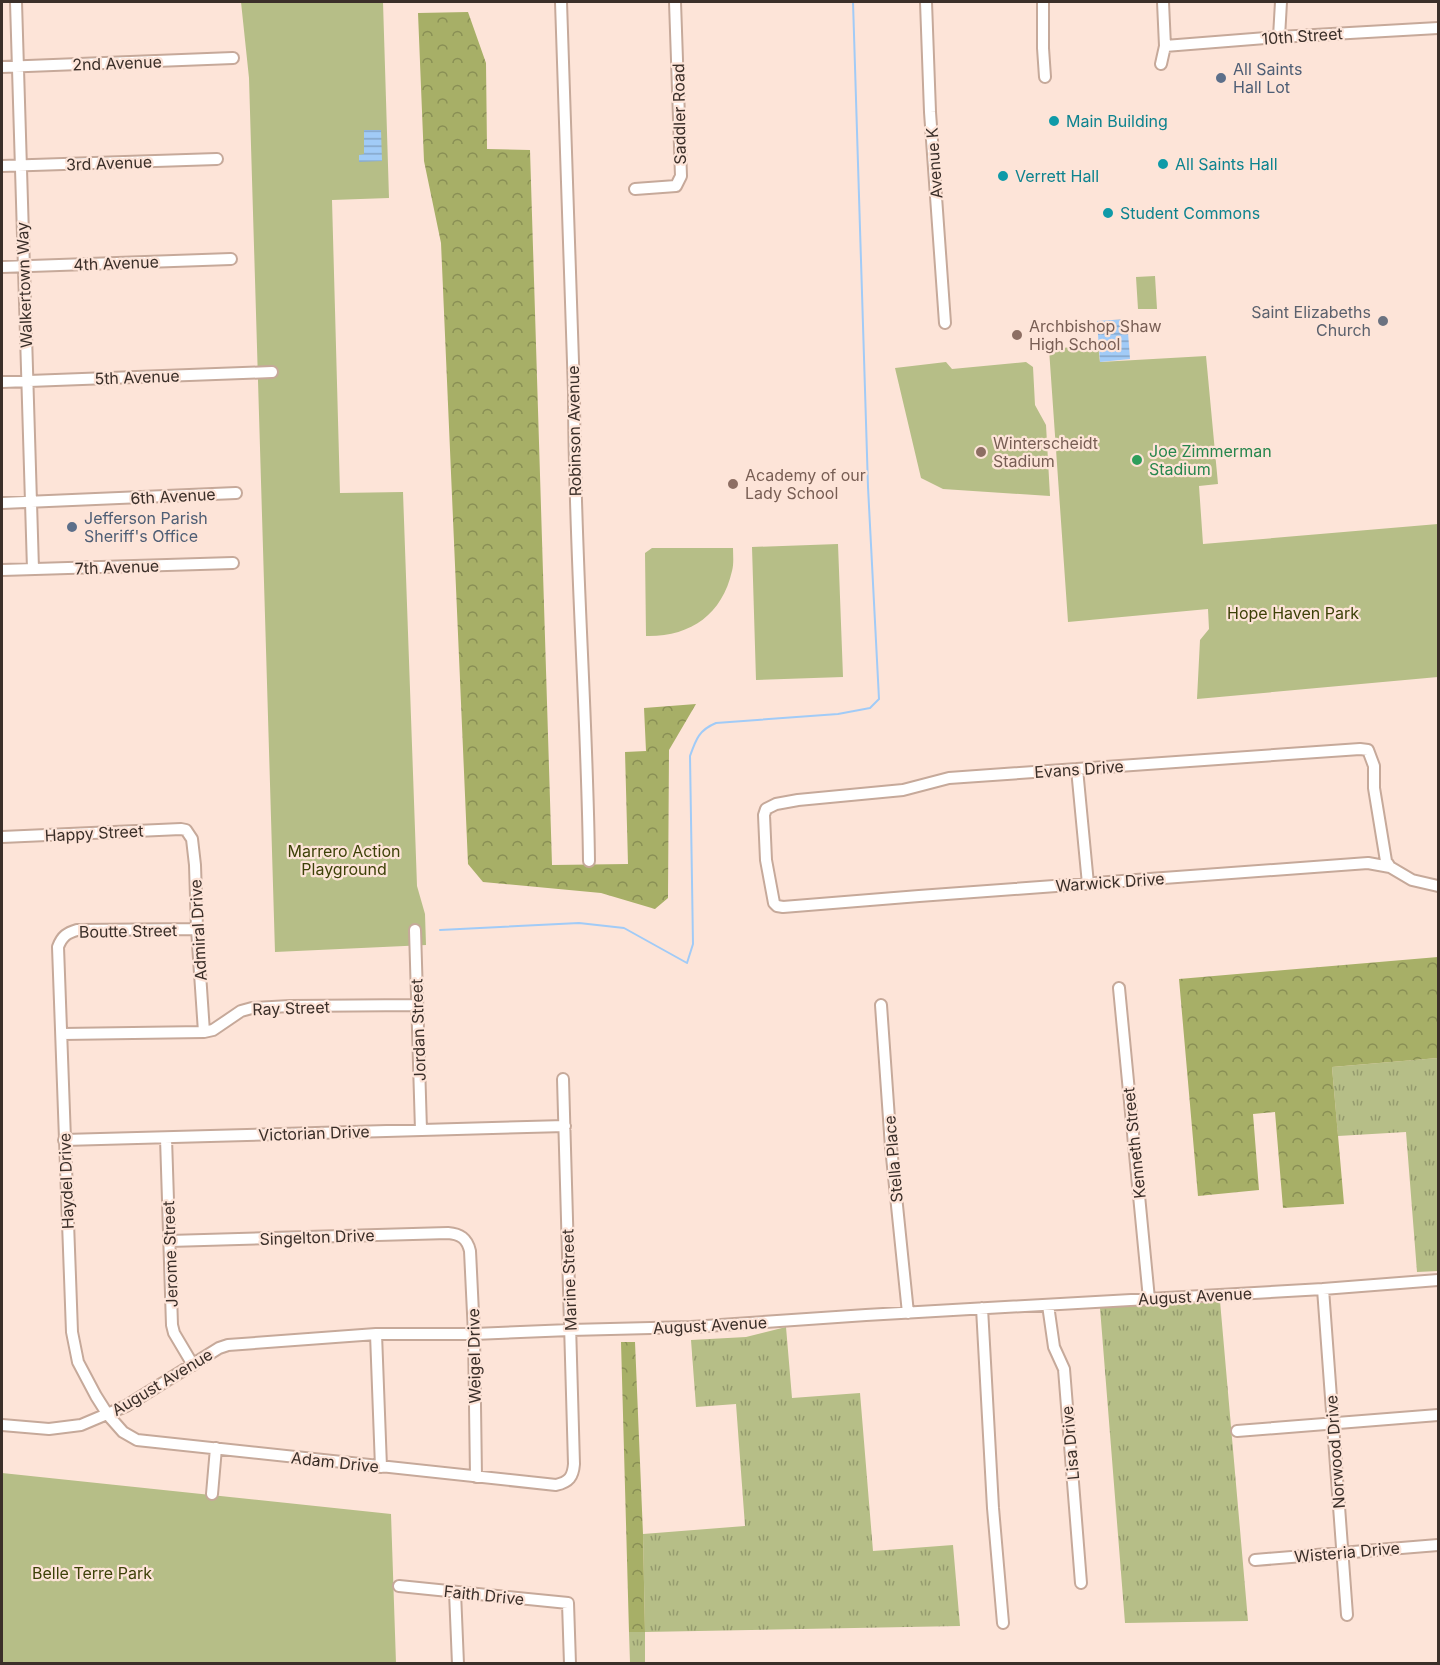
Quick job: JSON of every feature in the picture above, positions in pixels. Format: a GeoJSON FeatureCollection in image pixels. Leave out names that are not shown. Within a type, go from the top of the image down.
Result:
{"type":"FeatureCollection","features":[{"type":"Feature","properties":{"kind":"street","name":"Walkertown Way"},"geometry":{"type":"LineString","coordinates":[[16,2],[33,569]]}},
{"type":"Feature","properties":{"kind":"street","name":"Robinson Avenue"},"geometry":{"type":"LineString","coordinates":[[561,2],[589,861]]}},
{"type":"Feature","properties":{"kind":"street","name":"Saddler Road"},"geometry":{"type":"LineString","coordinates":[[635,189],[676,186],[681,176],[675,2]]}},
{"type":"Feature","properties":{"kind":"street","name":"Avenue K"},"geometry":{"type":"LineString","coordinates":[[926,2],[930,112],[945,323]]}},
{"type":"Feature","properties":{"kind":"street"},"geometry":{"type":"LineString","coordinates":[[1043,2],[1045,77]]}},
{"type":"Feature","properties":{"kind":"street"},"geometry":{"type":"LineString","coordinates":[[1161,64],[1165,46],[1163,2]]}},
{"type":"Feature","properties":{"kind":"street"},"geometry":{"type":"LineString","coordinates":[[1279,36],[1281,2]]}},
{"type":"Feature","properties":{"kind":"street","name":"10th Street"},"geometry":{"type":"LineString","coordinates":[[1165,46],[1279,36],[1438,28]]}},
{"type":"Feature","properties":{"kind":"street","name":"2nd Avenue"},"geometry":{"type":"LineString","coordinates":[[2,67],[233,58]]}},
{"type":"Feature","properties":{"kind":"street","name":"3rd Avenue"},"geometry":{"type":"LineString","coordinates":[[2,166],[217,159]]}},
{"type":"Feature","properties":{"kind":"street","name":"4th Avenue"},"geometry":{"type":"LineString","coordinates":[[2,267],[231,259]]}},
{"type":"Feature","properties":{"kind":"street","name":"5th Avenue"},"geometry":{"type":"LineString","coordinates":[[2,382],[272,372]]}},
{"type":"Feature","properties":{"kind":"street","name":"6th Avenue"},"geometry":{"type":"LineString","coordinates":[[2,503],[236,493]]}},
{"type":"Feature","properties":{"kind":"street","name":"7th Avenue"},"geometry":{"type":"LineString","coordinates":[[2,570],[233,563]]}},
{"type":"Feature","properties":{"kind":"street","name":"Evans Drive"},"geometry":{"type":"LineString","coordinates":[[777,906],[774,903],[766,860],[764,815],[766,809],[776,804],[903,790],[949,778],[1360,749],[1368,750],[1374,766],[1374,788],[1386,861],[1390,867]]}},
{"type":"Feature","properties":{"kind":"street"},"geometry":{"type":"LineString","coordinates":[[1077,769],[1088,884]]}},
{"type":"Feature","properties":{"kind":"street","name":"Happy Street"},"geometry":{"type":"LineString","coordinates":[[2,837],[186,830]]}},
{"type":"Feature","properties":{"kind":"street","name":"Admiral Drive"},"geometry":{"type":"LineString","coordinates":[[186,830],[192,838],[194,856],[204,1032]]}},
{"type":"Feature","properties":{"kind":"street","name":"Warwick Drive"},"geometry":{"type":"LineString","coordinates":[[777,906],[1368,863],[1390,867],[1412,880],[1438,886]]}},
{"type":"Feature","properties":{"kind":"street","name":"Boutte Street"},"geometry":{"type":"LineString","coordinates":[[61,939],[67,933],[77,930],[197,929]]}},
{"type":"Feature","properties":{"kind":"street","name":"Jordan Street"},"geometry":{"type":"LineString","coordinates":[[415,930],[421,1130]]}},
{"type":"Feature","properties":{"kind":"street","name":"Haydel Drive"},"geometry":{"type":"LineString","coordinates":[[61,939],[58,956],[72,1332],[78,1362],[108,1415]]}},
{"type":"Feature","properties":{"kind":"street","name":"Kenneth Street"},"geometry":{"type":"LineString","coordinates":[[1119,988],[1149,1299]]}},
{"type":"Feature","properties":{"kind":"street","name":"Ray Street"},"geometry":{"type":"LineString","coordinates":[[62,1034],[204,1032],[213,1030],[240,1011],[252,1008],[417,1005]]}},
{"type":"Feature","properties":{"kind":"street","name":"Stella Place"},"geometry":{"type":"LineString","coordinates":[[881,1005],[891,1147],[908,1312]]}},
{"type":"Feature","properties":{"kind":"street","name":"Marine Street"},"geometry":{"type":"LineString","coordinates":[[563,1079],[574,1464],[570,1480]]}},
{"type":"Feature","properties":{"kind":"street","name":"Victorian Drive"},"geometry":{"type":"LineString","coordinates":[[64,1140],[565,1126]]}},
{"type":"Feature","properties":{"kind":"street","name":"Jerome Street"},"geometry":{"type":"LineString","coordinates":[[166,1138],[172,1325],[174,1333],[193,1365]]}},
{"type":"Feature","properties":{"kind":"street","name":"Singelton Drive"},"geometry":{"type":"LineString","coordinates":[[169,1241],[448,1233],[463,1237]]}},
{"type":"Feature","properties":{"kind":"street","name":"Weigel Drive"},"geometry":{"type":"LineString","coordinates":[[463,1237],[468,1242],[470,1251],[476,1477]]}},
{"type":"Feature","properties":{"kind":"street","name":"August Avenue"},"geometry":{"type":"LineString","coordinates":[[2,1425],[49,1429],[81,1425],[126,1406],[219,1348],[228,1345],[376,1334],[474,1334],[570,1329],[691,1327],[1438,1280]]}},
{"type":"Feature","properties":{"kind":"street","name":"Norwood Drive"},"geometry":{"type":"LineString","coordinates":[[1323,1289],[1347,1615]]}},
{"type":"Feature","properties":{"kind":"street","name":"Lisa Drive"},"geometry":{"type":"LineString","coordinates":[[1048,1305],[1054,1347],[1064,1370],[1081,1583]]}},
{"type":"Feature","properties":{"kind":"street"},"geometry":{"type":"LineString","coordinates":[[982,1308],[993,1508],[1003,1623]]}},
{"type":"Feature","properties":{"kind":"street"},"geometry":{"type":"LineString","coordinates":[[376,1334],[381,1467]]}},
{"type":"Feature","properties":{"kind":"street","name":"Adam Drive"},"geometry":{"type":"LineString","coordinates":[[108,1415],[123,1432],[137,1440],[555,1485],[570,1480]]}},
{"type":"Feature","properties":{"kind":"street"},"geometry":{"type":"LineString","coordinates":[[1237,1431],[1438,1415]]}},
{"type":"Feature","properties":{"kind":"street"},"geometry":{"type":"LineString","coordinates":[[212,1494],[216,1448]]}},
{"type":"Feature","properties":{"kind":"street","name":"Wisteria Drive"},"geometry":{"type":"LineString","coordinates":[[1255,1560],[1438,1545]]}},
{"type":"Feature","properties":{"kind":"street","name":"Faith Drive"},"geometry":{"type":"LineString","coordinates":[[399,1586],[568,1603],[570,1664]]}},
{"type":"Feature","properties":{"kind":"street"},"geometry":{"type":"LineString","coordinates":[[455,1592],[458,1664]]}},
{"type":"Feature","properties":{"kind":"green space","name":"Marrero Action Playground"},"geometry":{"type":"Polygon","coordinates":[[[241,2],[383,2],[389,198],[332,200],[340,493],[403,492],[417,886],[425,914],[426,945],[275,952],[249,78],[241,2]]]}},
{"type":"Feature","properties":{"kind":"green space"},"geometry":{"type":"Polygon","coordinates":[[[468,12],[486,63],[487,149],[530,150],[552,865],[628,864],[625,752],[646,751],[644,708],[696,704],[669,750],[668,898],[655,909],[601,893],[483,882],[468,864],[441,243],[424,161],[418,13],[468,12]]]}},
{"type":"Feature","properties":{"kind":"green space"},"geometry":{"type":"Polygon","coordinates":[[[1155,276],[1157,309],[1138,309],[1136,277],[1155,276]]]}},
{"type":"Feature","properties":{"kind":"green space","name":"Hope Haven Park"},"geometry":{"type":"Polygon","coordinates":[[[1098,345],[1100,362],[1206,356],[1218,484],[1199,486],[1203,544],[1438,524],[1438,677],[1197,699],[1200,640],[1209,629],[1208,609],[1068,622],[1049,349],[1098,345]]]}},
{"type":"Feature","properties":{"kind":"green space","name":"Winterscheidt Stadium"},"geometry":{"type":"Polygon","coordinates":[[[946,362],[952,369],[1026,362],[1033,367],[1035,405],[1046,425],[1050,496],[943,489],[921,478],[895,368],[946,362]]]}},
{"type":"Feature","properties":{"kind":"green space"},"geometry":{"type":"Polygon","coordinates":[[[838,544],[843,677],[756,680],[752,547],[838,544]]]}},
{"type":"Feature","properties":{"kind":"green space"},"geometry":{"type":"Polygon","coordinates":[[[652,548],[733,548],[733,565],[721,600],[702,620],[677,632],[646,636],[645,553],[652,548]]]}},
{"type":"Feature","properties":{"kind":"green space"},"geometry":{"type":"Polygon","coordinates":[[[1438,957],[1438,1058],[1332,1067],[1344,1204],[1283,1208],[1275,1112],[1253,1114],[1259,1190],[1198,1196],[1179,979],[1438,957]]]}},
{"type":"Feature","properties":{"kind":"green space"},"geometry":{"type":"Polygon","coordinates":[[[1438,1058],[1438,1271],[1417,1272],[1406,1132],[1338,1136],[1332,1067],[1438,1058]]]}},
{"type":"Feature","properties":{"kind":"green space"},"geometry":{"type":"Polygon","coordinates":[[[1220,1301],[1248,1621],[1125,1623],[1100,1308],[1220,1301]]]}},
{"type":"Feature","properties":{"kind":"green space"},"geometry":{"type":"Polygon","coordinates":[[[786,1327],[792,1398],[860,1393],[873,1551],[953,1545],[960,1626],[645,1632],[645,1664],[630,1663],[629,1632],[645,1631],[643,1534],[745,1526],[736,1404],[696,1407],[691,1340],[746,1337],[786,1327]]]}},
{"type":"Feature","properties":{"kind":"green space"},"geometry":{"type":"Polygon","coordinates":[[[621,1342],[635,1342],[645,1632],[629,1632],[621,1342]]]}},
{"type":"Feature","properties":{"kind":"green space","name":"Belle Terre Park"},"geometry":{"type":"Polygon","coordinates":[[[2,1473],[391,1514],[396,1663],[2,1664],[2,1473]]]}},
{"type":"Feature","properties":{"kind":"water"},"geometry":{"type":"Polygon","coordinates":[[[364,130],[381,130],[382,161],[359,162],[359,155],[364,154],[364,130]]]}},
{"type":"Feature","properties":{"kind":"water"},"geometry":{"type":"Polygon","coordinates":[[[1127,319],[1130,359],[1100,362],[1097,321],[1127,319]]]}},
{"type":"Feature","properties":{"kind":"waterway"},"geometry":{"type":"LineString","coordinates":[[440,930],[579,923],[624,928],[687,963],[693,944],[690,756],[699,736],[716,723],[838,714],[870,708],[879,699],[868,487],[853,2]]}},
{"type":"Feature","properties":{"kind":"place","name":"All Saints Hall Lot"},"geometry":{"type":"Point","coordinates":[1221,78]}},
{"type":"Feature","properties":{"kind":"place","name":"Main Building"},"geometry":{"type":"Point","coordinates":[1054,121]}},
{"type":"Feature","properties":{"kind":"place","name":"All Saints Hall"},"geometry":{"type":"Point","coordinates":[1163,164]}},
{"type":"Feature","properties":{"kind":"place","name":"Verrett Hall"},"geometry":{"type":"Point","coordinates":[1003,176]}},
{"type":"Feature","properties":{"kind":"place","name":"Student Commons"},"geometry":{"type":"Point","coordinates":[1108,213]}},
{"type":"Feature","properties":{"kind":"place","name":"Saint Elizabeths Church"},"geometry":{"type":"Point","coordinates":[1383,321]}},
{"type":"Feature","properties":{"kind":"place","name":"Archbishop Shaw High School"},"geometry":{"type":"Point","coordinates":[1017,335]}},
{"type":"Feature","properties":{"kind":"place","name":"Winterscheidt Stadium"},"geometry":{"type":"Point","coordinates":[981,452]}},
{"type":"Feature","properties":{"kind":"place","name":"Joe Zimmerman Stadium"},"geometry":{"type":"Point","coordinates":[1137,460]}},
{"type":"Feature","properties":{"kind":"place","name":"Academy of our Lady School"},"geometry":{"type":"Point","coordinates":[733,484]}},
{"type":"Feature","properties":{"kind":"place","name":"Jefferson Parish Sheriff's Office"},"geometry":{"type":"Point","coordinates":[72,527]}}]}
